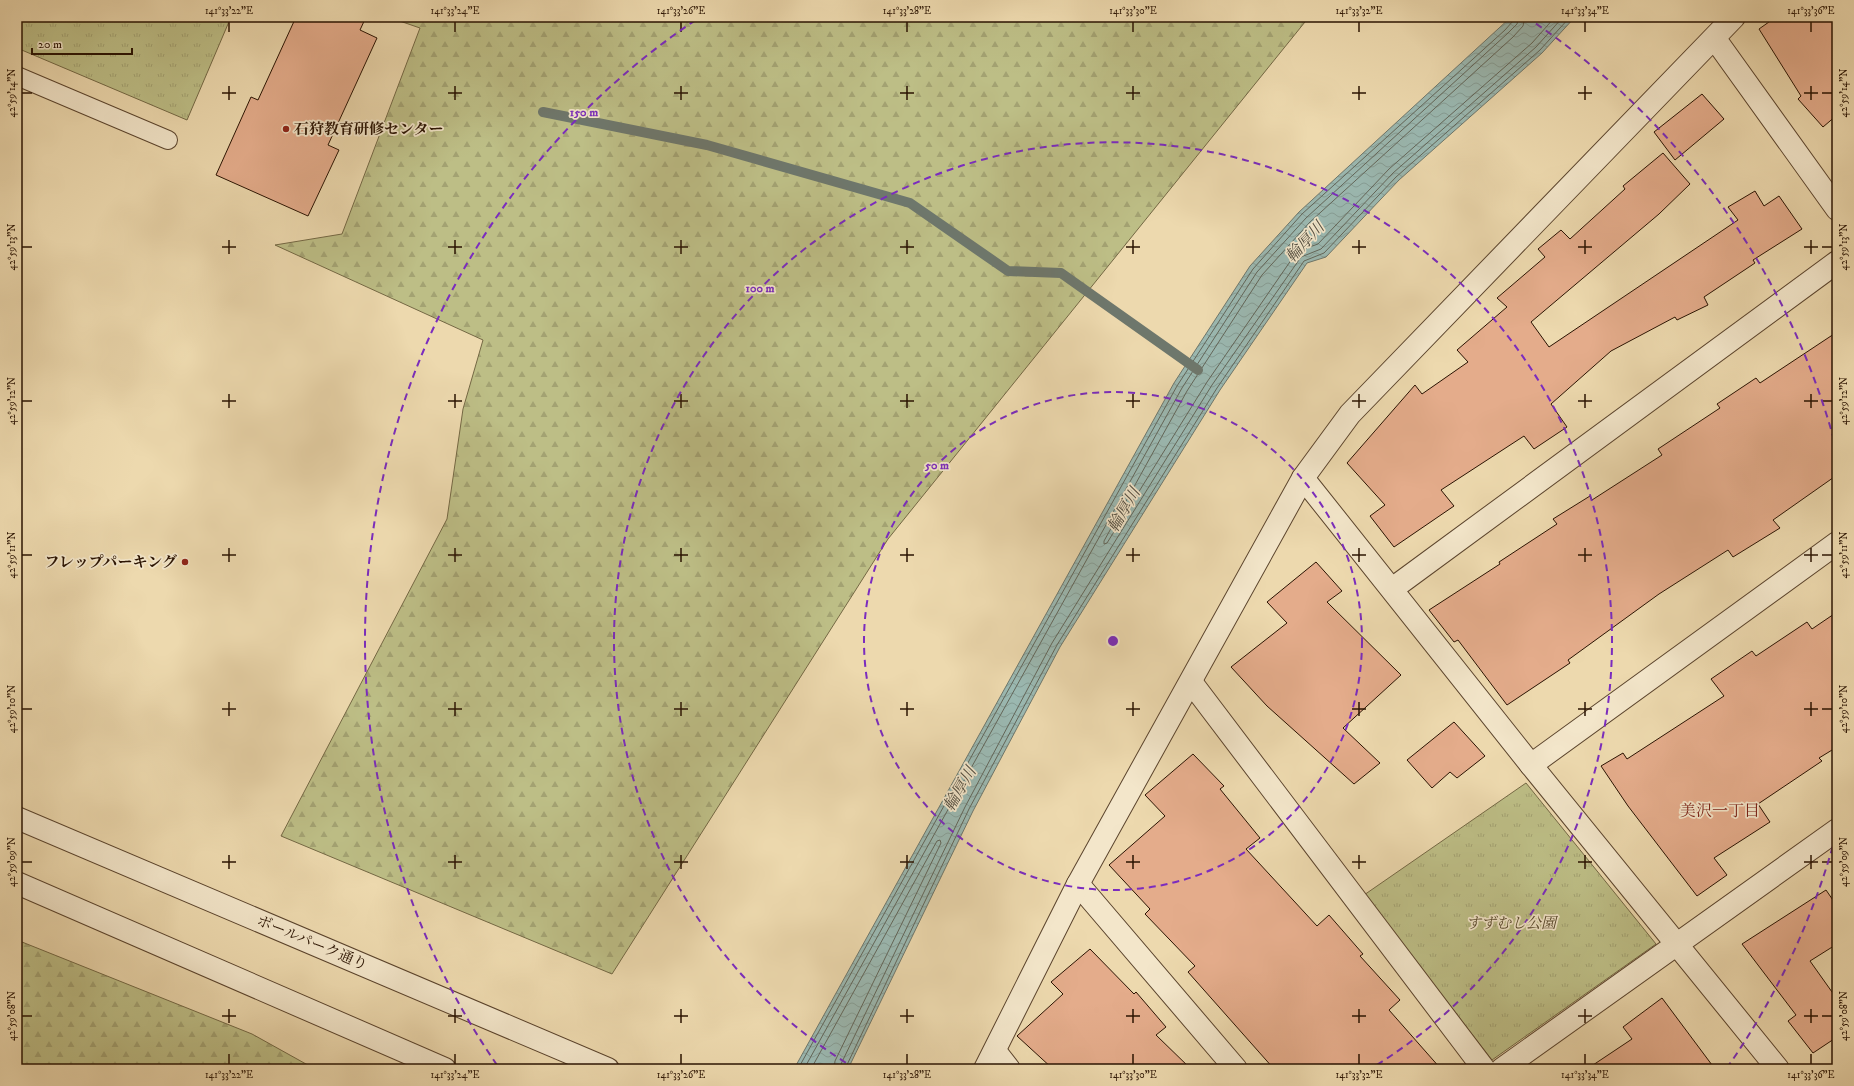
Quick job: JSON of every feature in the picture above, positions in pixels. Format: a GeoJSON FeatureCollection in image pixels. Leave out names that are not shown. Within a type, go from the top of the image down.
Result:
{"type":"FeatureCollection","features":[{"type":"Feature","properties":{"kind":"street"},"geometry":{"type":"LineString","coordinates":[[1009,1069],[990,1060],[1078,884],[1303,478],[1350,414],[1734,17]]}},
{"type":"Feature","properties":{"kind":"street"},"geometry":{"type":"LineString","coordinates":[[1714,39],[1837,209]]}},
{"type":"Feature","properties":{"kind":"street"},"geometry":{"type":"LineString","coordinates":[[1392,589],[1837,262]]}},
{"type":"Feature","properties":{"kind":"street"},"geometry":{"type":"LineString","coordinates":[[1303,478],[1532,765],[1778,1069]]}},
{"type":"Feature","properties":{"kind":"street"},"geometry":{"type":"LineString","coordinates":[[1532,765],[1837,543]]}},
{"type":"Feature","properties":{"kind":"street"},"geometry":{"type":"LineString","coordinates":[[1191,682],[1484,1069]]}},
{"type":"Feature","properties":{"kind":"street","name":"ボールパーク通り"},"geometry":{"type":"LineString","coordinates":[[17,818],[608,1069]]}},
{"type":"Feature","properties":{"kind":"street"},"geometry":{"type":"LineString","coordinates":[[1502,1069],[1837,830]]}},
{"type":"Feature","properties":{"kind":"street"},"geometry":{"type":"LineString","coordinates":[[17,883],[445,1069]]}},
{"type":"Feature","properties":{"kind":"street"},"geometry":{"type":"LineString","coordinates":[[1078,884],[1236,1069]]}},
{"type":"Feature","properties":{"kind":"lane"},"geometry":{"type":"LineString","coordinates":[[17,76],[168,140]]}},
{"type":"Feature","properties":{"kind":"green space"},"geometry":{"type":"Polygon","coordinates":[[[17,17],[231,17],[187,120],[17,48],[17,17]]]}},
{"type":"Feature","properties":{"kind":"green space"},"geometry":{"type":"Polygon","coordinates":[[[388,17],[1309,17],[888,539],[612,974],[281,836],[447,519],[463,409],[483,340],[275,245],[342,234],[420,28],[388,17]]]}},
{"type":"Feature","properties":{"kind":"green space","name":"すずむし公園"},"geometry":{"type":"Polygon","coordinates":[[[1526,783],[1656,944],[1492,1060],[1364,895],[1526,783]]]}},
{"type":"Feature","properties":{"kind":"green space"},"geometry":{"type":"Polygon","coordinates":[[[17,940],[252,1034],[315,1069],[17,1069],[17,940]]]}},
{"type":"Feature","properties":{"kind":"water","name":"輪厚川"},"geometry":{"type":"Polygon","coordinates":[[[1511,17],[1575,17],[1542,53],[1399,180],[1326,257],[1307,263],[1220,390],[1060,647],[973,811],[848,1069],[794,1069],[1174,383],[1250,266],[1299,212],[1511,17]]]}},
{"type":"Feature","properties":{"kind":"building","name":"石狩教育研修センター"},"geometry":{"type":"Polygon","coordinates":[[[296,17],[366,17],[360,30],[377,38],[328,145],[339,150],[308,216],[216,175],[251,97],[258,100],[296,17]]]}},
{"type":"Feature","properties":{"kind":"building"},"geometry":{"type":"Polygon","coordinates":[[[1776,17],[1837,17],[1837,115],[1823,127],[1798,99],[1801,96],[1759,29],[1776,17]]]}},
{"type":"Feature","properties":{"kind":"building"},"geometry":{"type":"Polygon","coordinates":[[[1702,94],[1724,119],[1675,160],[1654,132],[1702,94]]]}},
{"type":"Feature","properties":{"kind":"building"},"geometry":{"type":"Polygon","coordinates":[[[1663,153],[1690,184],[1659,214],[1531,322],[1549,347],[1738,220],[1728,207],[1755,191],[1764,206],[1779,196],[1802,229],[1753,260],[1755,263],[1704,297],[1708,305],[1677,320],[1675,317],[1611,351],[1551,404],[1567,427],[1534,449],[1524,436],[1441,490],[1454,506],[1394,547],[1370,516],[1385,505],[1347,463],[1415,385],[1422,394],[1468,362],[1457,350],[1507,307],[1497,298],[1545,257],[1538,249],[1561,230],[1570,239],[1625,189],[1623,186],[1663,153]]]}},
{"type":"Feature","properties":{"kind":"building"},"geometry":{"type":"Polygon","coordinates":[[[1837,332],[1837,475],[1773,520],[1780,528],[1733,557],[1728,550],[1659,594],[1568,660],[1570,663],[1507,705],[1458,640],[1454,642],[1429,610],[1500,564],[1499,562],[1557,524],[1553,519],[1590,496],[1592,500],[1662,455],[1658,449],[1720,408],[1717,404],[1756,378],[1760,383],[1837,332]]]}},
{"type":"Feature","properties":{"kind":"building"},"geometry":{"type":"Polygon","coordinates":[[[1316,562],[1342,591],[1327,602],[1401,675],[1343,728],[1380,763],[1354,784],[1267,706],[1231,667],[1287,623],[1267,602],[1316,562]]]}},
{"type":"Feature","properties":{"kind":"building"},"geometry":{"type":"Polygon","coordinates":[[[1837,612],[1837,747],[1819,758],[1822,761],[1758,804],[1770,822],[1714,858],[1727,875],[1697,896],[1628,806],[1601,766],[1623,753],[1627,759],[1724,696],[1711,679],[1752,651],[1756,656],[1807,622],[1812,629],[1837,612]]]}},
{"type":"Feature","properties":{"kind":"building"},"geometry":{"type":"Polygon","coordinates":[[[1454,722],[1485,756],[1457,778],[1450,772],[1432,788],[1407,760],[1454,722]]]}},
{"type":"Feature","properties":{"kind":"building"},"geometry":{"type":"Polygon","coordinates":[[[1193,754],[1224,786],[1220,789],[1260,838],[1246,849],[1317,926],[1329,915],[1363,954],[1360,956],[1400,1000],[1389,1010],[1441,1069],[1274,1069],[1188,972],[1195,966],[1145,914],[1150,909],[1109,865],[1165,816],[1145,795],[1193,754]]]}},
{"type":"Feature","properties":{"kind":"building"},"geometry":{"type":"Polygon","coordinates":[[[1826,890],[1837,906],[1837,944],[1810,961],[1837,999],[1837,1037],[1813,1053],[1788,1021],[1796,1015],[1742,944],[1826,890]]]}},
{"type":"Feature","properties":{"kind":"building"},"geometry":{"type":"Polygon","coordinates":[[[1090,949],[1134,994],[1136,992],[1166,1027],[1156,1035],[1191,1069],[1053,1069],[1017,1036],[1063,994],[1051,982],[1090,949]]]}},
{"type":"Feature","properties":{"kind":"building"},"geometry":{"type":"Polygon","coordinates":[[[1662,998],[1715,1069],[1587,1069],[1632,1039],[1623,1027],[1662,998]]]}},
{"type":"Feature","properties":{"kind":"waterway"},"geometry":{"type":"LineString","coordinates":[[543,112],[707,145],[910,203],[1008,271],[1061,273],[1198,370]]}},
{"type":"Feature","properties":{"kind":"place","name":"石狩教育研修センター"},"geometry":{"type":"Point","coordinates":[286,129]}},
{"type":"Feature","properties":{"kind":"place","name":"フレップパーキング"},"geometry":{"type":"Point","coordinates":[185,562]}},
{"type":"Feature","properties":{"kind":"district","name":"美沢一丁目"},"geometry":{"type":"Point","coordinates":[1720,811]}}]}
